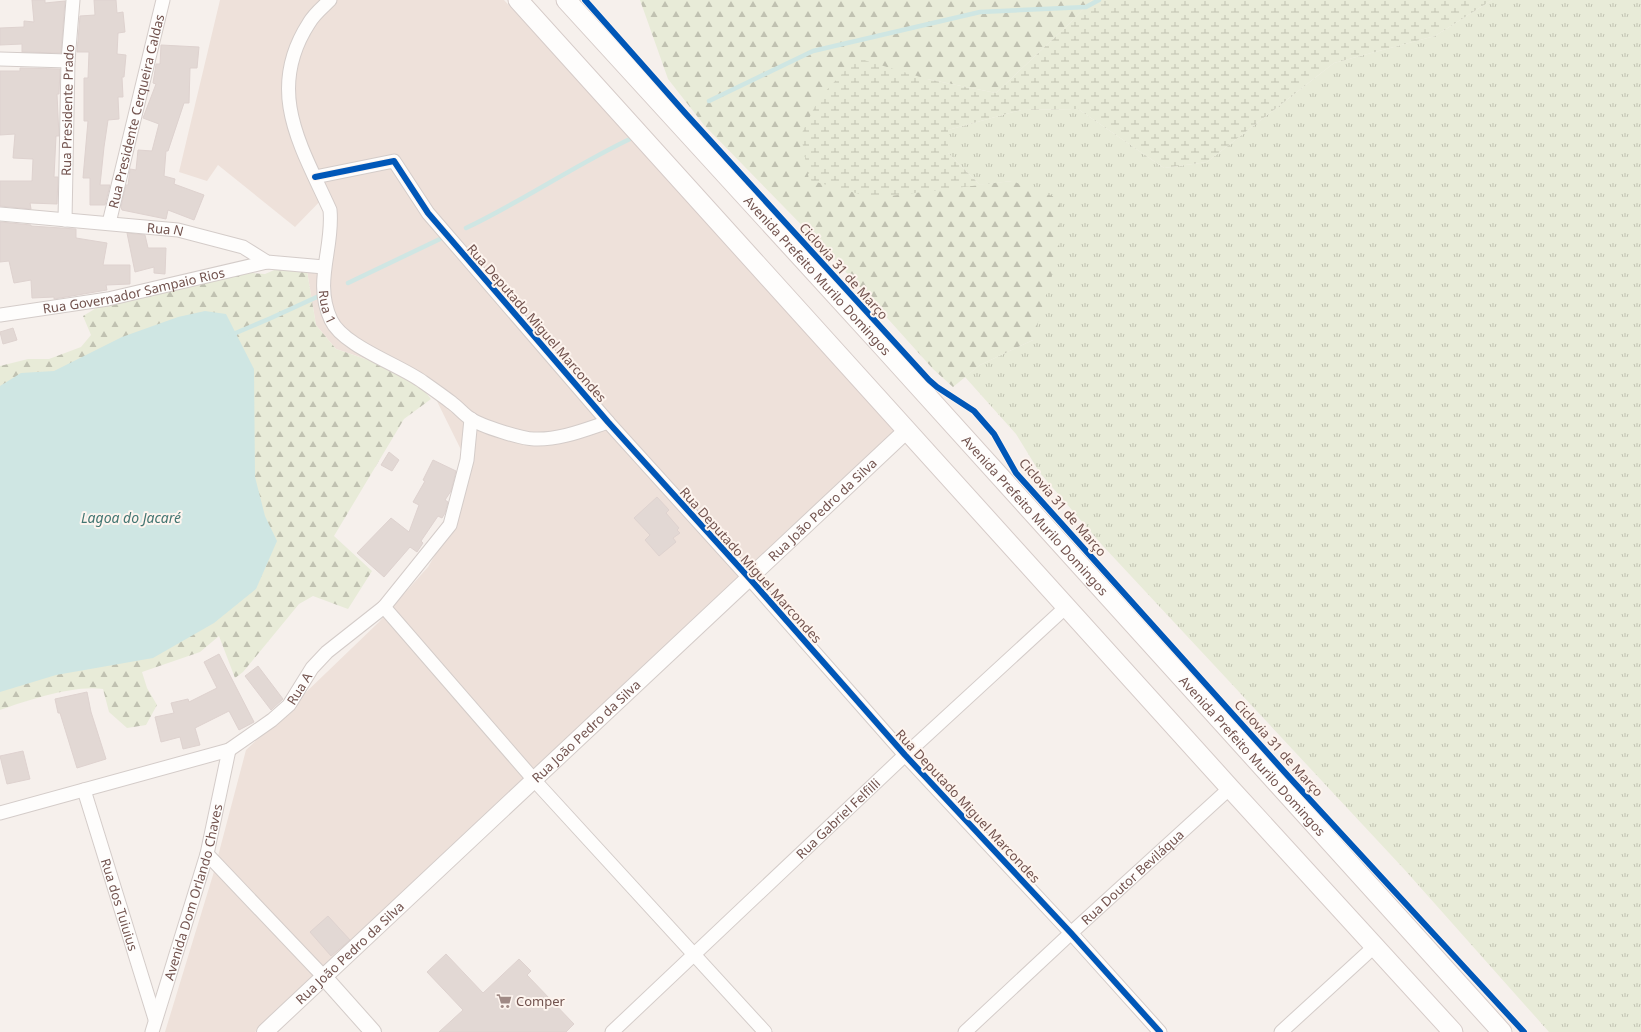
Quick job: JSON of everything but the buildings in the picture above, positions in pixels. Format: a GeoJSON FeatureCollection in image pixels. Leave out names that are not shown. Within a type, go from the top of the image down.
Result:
{"type":"FeatureCollection","features":[{"type":"Feature","properties":{"kind":"main road"},"geometry":{"type":"LineString","coordinates":[[518,0],[908,430],[1066,607],[1453,1032]]}},
{"type":"Feature","properties":{"kind":"main road","name":"Avenida Prefeito Murilo Domingos"},"geometry":{"type":"LineString","coordinates":[[566,0],[882,346],[1502,1032]]}},
{"type":"Feature","properties":{"kind":"street","name":"Rua Presidente Prado"},"geometry":{"type":"LineString","coordinates":[[65,220],[68,60],[73,0]]}},
{"type":"Feature","properties":{"kind":"street","name":"Rua Presidente Cerqueira Caldas"},"geometry":{"type":"LineString","coordinates":[[109,223],[163,0]]}},
{"type":"Feature","properties":{"kind":"street","name":"Rua 1"},"geometry":{"type":"LineString","coordinates":[[330,0],[310,22],[296,47],[289,77],[289,107],[295,132],[330,210],[331,220],[322,293],[331,321],[347,339],[422,380],[453,403],[471,419],[516,436],[534,439],[566,436],[608,422]]}},
{"type":"Feature","properties":{"kind":"street"},"geometry":{"type":"LineString","coordinates":[[0,59],[68,60]]}},
{"type":"Feature","properties":{"kind":"street","name":"Rua Deputado Miguel Marcondes"},"geometry":{"type":"LineString","coordinates":[[315,177],[394,161],[428,213],[608,422],[750,579],[905,755],[1071,932],[1160,1032]]}},
{"type":"Feature","properties":{"kind":"street","name":"Rua N"},"geometry":{"type":"LineString","coordinates":[[0,214],[178,230],[243,247],[267,262],[324,267]]}},
{"type":"Feature","properties":{"kind":"street","name":"Rua Governador Sampaio Rios"},"geometry":{"type":"LineString","coordinates":[[0,315],[108,298],[267,262]]}},
{"type":"Feature","properties":{"kind":"street","name":"Rua A"},"geometry":{"type":"LineString","coordinates":[[0,813],[229,750],[272,720],[289,705],[312,668],[327,652],[384,607],[450,525],[468,460],[471,419]]}},
{"type":"Feature","properties":{"kind":"street","name":"Rua João Pedro da Silva"},"geometry":{"type":"LineString","coordinates":[[265,1032],[535,781],[908,430]]}},
{"type":"Feature","properties":{"kind":"street"},"geometry":{"type":"LineString","coordinates":[[384,607],[535,781],[765,1032]]}},
{"type":"Feature","properties":{"kind":"street","name":"Rua Gabriel Felfilli"},"geometry":{"type":"LineString","coordinates":[[612,1032],[905,755],[1066,607]]}},
{"type":"Feature","properties":{"kind":"street","name":"Avenida Dom Orlando Chaves"},"geometry":{"type":"LineString","coordinates":[[152,1032],[207,854],[229,750]]}},
{"type":"Feature","properties":{"kind":"street","name":"Rua Doutor Beviláqua"},"geometry":{"type":"LineString","coordinates":[[965,1032],[1071,932],[1230,788]]}},
{"type":"Feature","properties":{"kind":"street","name":"Rua dos Tuiuius"},"geometry":{"type":"LineString","coordinates":[[84,790],[155,1019]]}},
{"type":"Feature","properties":{"kind":"street"},"geometry":{"type":"LineString","coordinates":[[207,854],[324,977],[373,1032]]}},
{"type":"Feature","properties":{"kind":"street"},"geometry":{"type":"LineString","coordinates":[[1281,1032],[1375,946]]}},
{"type":"Feature","properties":{"kind":"shaded area"},"geometry":{"type":"Polygon","coordinates":[[[220,0],[504,0],[898,431],[255,1032],[165,1032],[213,875],[246,750],[379,622],[428,567],[458,516],[470,468],[426,379],[336,349],[316,325],[307,271],[323,256],[328,193],[295,227],[218,165],[207,181],[179,172],[220,0]]]}},
{"type":"Feature","properties":{"kind":"green space"},"geometry":{"type":"Polygon","coordinates":[[[640,0],[1092,0],[1069,24],[996,93],[927,79],[949,188],[1012,181],[1060,199],[1059,250],[1033,340],[980,365],[953,387],[933,369],[827,251],[704,125],[668,79],[640,0]]]}},
{"type":"Feature","properties":{"kind":"green space"},"geometry":{"type":"Polygon","coordinates":[[[1092,0],[1492,0],[1435,36],[1334,63],[1207,162],[1164,168],[1078,109],[1021,110],[948,130],[948,153],[980,185],[874,198],[809,180],[801,135],[819,98],[857,58],[927,79],[996,93],[1069,24],[1092,0]]]}},
{"type":"Feature","properties":{"kind":"green space"},"geometry":{"type":"Polygon","coordinates":[[[1492,0],[1641,0],[1641,1032],[1549,1032],[1404,869],[1103,546],[1040,473],[1016,434],[965,377],[980,365],[1033,340],[1012,181],[980,185],[948,153],[948,130],[1021,110],[1078,109],[1164,168],[1207,162],[1334,63],[1435,36],[1492,0]]]}},
{"type":"Feature","properties":{"kind":"green space","name":"Lagoa do Jacaré"},"geometry":{"type":"Polygon","coordinates":[[[286,265],[307,271],[316,325],[336,349],[380,364],[421,387],[431,399],[404,419],[334,536],[372,571],[348,609],[313,596],[299,604],[243,672],[235,678],[219,636],[200,652],[142,672],[147,688],[157,705],[146,725],[127,728],[109,712],[103,689],[91,688],[65,691],[0,710],[0,366],[28,359],[49,359],[81,347],[91,335],[83,316],[98,307],[239,272],[265,274],[286,265]]]}},
{"type":"Feature","properties":{"kind":"water","name":"Lagoa do Jacaré"},"geometry":{"type":"Polygon","coordinates":[[[205,311],[226,314],[254,369],[255,477],[265,516],[277,541],[256,589],[214,623],[153,658],[56,675],[0,692],[0,386],[21,373],[54,371],[122,337],[178,317],[205,311]]]}},
{"type":"Feature","properties":{"kind":"waterway"},"geometry":{"type":"LineString","coordinates":[[709,101],[813,51],[980,12],[1086,7],[1099,0]]}},
{"type":"Feature","properties":{"kind":"waterway"},"geometry":{"type":"LineString","coordinates":[[466,228],[632,138]]}},
{"type":"Feature","properties":{"kind":"waterway"},"geometry":{"type":"LineString","coordinates":[[348,283],[440,239]]}},
{"type":"Feature","properties":{"kind":"waterway"},"geometry":{"type":"LineString","coordinates":[[231,335],[319,296]]}},
{"type":"Feature","properties":{"kind":"cycle path","name":"Ciclovia 31 de Março"},"geometry":{"type":"LineString","coordinates":[[585,0],[686,114],[929,380],[937,387],[974,411],[994,434],[1016,473],[1289,777],[1524,1032]]}},
{"type":"Feature","properties":{"kind":"cycle path"},"geometry":{"type":"LineString","coordinates":[[315,177],[394,161],[428,213],[608,422],[750,579],[905,755],[1071,933],[1160,1032]]}},
{"type":"Feature","properties":{"kind":"place","name":"Comper"},"geometry":{"type":"Point","coordinates":[504,1001]}}]}
